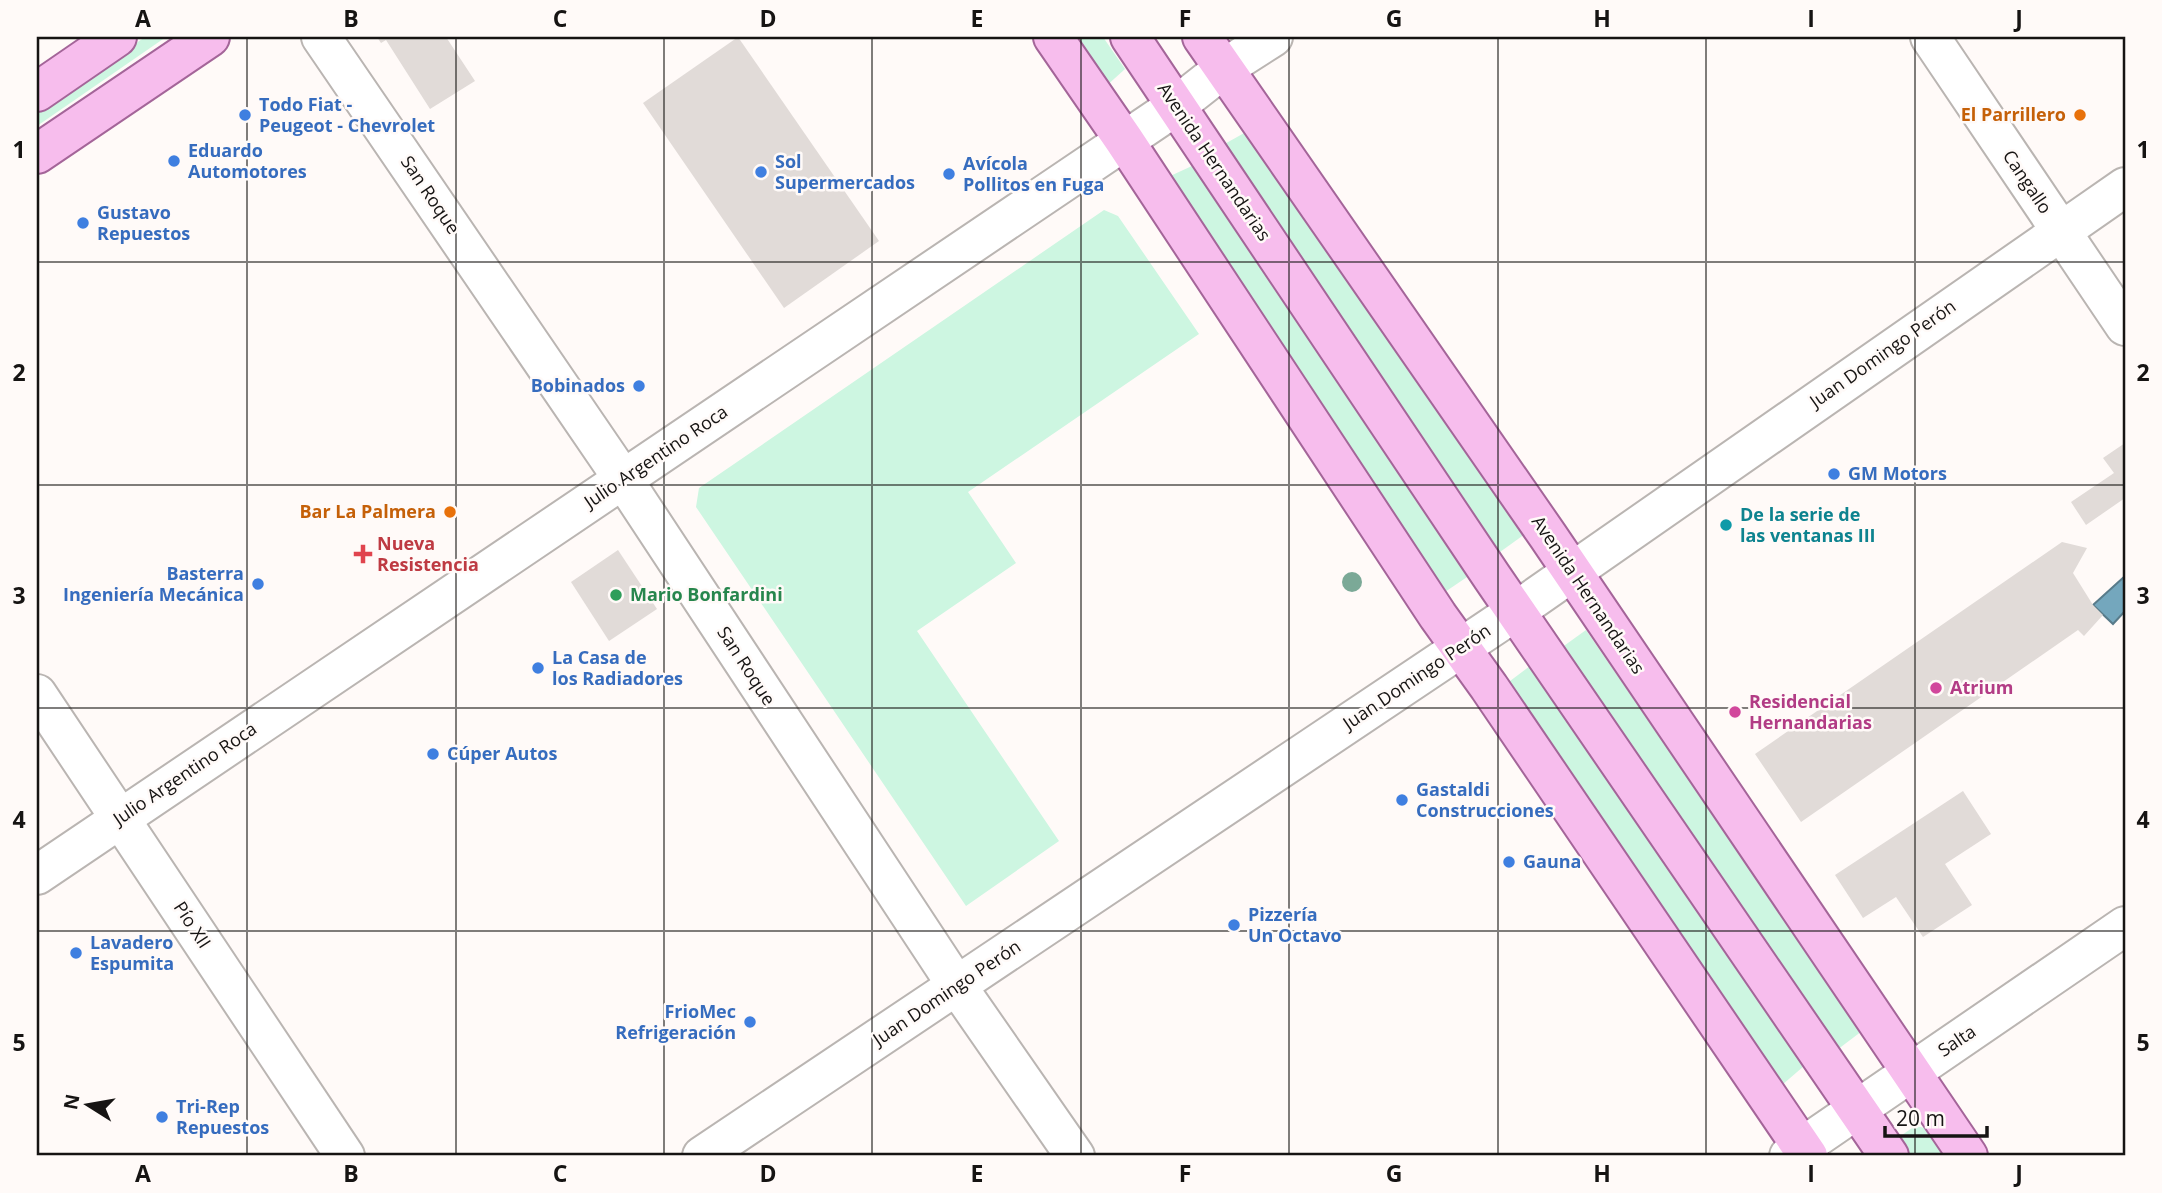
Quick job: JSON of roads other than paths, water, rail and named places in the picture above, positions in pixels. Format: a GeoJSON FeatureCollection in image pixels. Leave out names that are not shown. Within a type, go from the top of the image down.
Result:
{"type":"FeatureCollection","features":[{"type":"Feature","properties":{"kind":"main road"},"geometry":{"type":"LineString","coordinates":[[37,92],[117,37]]}},
{"type":"Feature","properties":{"kind":"main road"},"geometry":{"type":"LineString","coordinates":[[37,154],[210,37]]}},
{"type":"Feature","properties":{"kind":"main road"},"geometry":{"type":"LineString","coordinates":[[1053,37],[1438,616],[1800,1153]]}},
{"type":"Feature","properties":{"kind":"main road","name":"Avenida Hernandarias"},"geometry":{"type":"LineString","coordinates":[[1130,37],[1516,611],[1889,1156]]}},
{"type":"Feature","properties":{"kind":"main road","name":"Avenida Hernandarias"},"geometry":{"type":"LineString","coordinates":[[1202,37],[1572,571],[1968,1156]]}},
{"type":"Feature","properties":{"kind":"street","name":"San Roque"},"geometry":{"type":"LineString","coordinates":[[321,37],[623,479],[957,986],[1075,1156]]}},
{"type":"Feature","properties":{"kind":"street","name":"Julio Argentino Roca"},"geometry":{"type":"LineString","coordinates":[[37,875],[1176,106],[1223,69],[1273,37]]}},
{"type":"Feature","properties":{"kind":"street","name":"Cangallo"},"geometry":{"type":"LineString","coordinates":[[1930,37],[2125,326]]}},
{"type":"Feature","properties":{"kind":"street","name":"Juan Domingo Perón"},"geometry":{"type":"LineString","coordinates":[[702,1156],[1516,611],[2125,187]]}},
{"type":"Feature","properties":{"kind":"street","name":"Pío XII"},"geometry":{"type":"LineString","coordinates":[[37,694],[345,1156]]}},
{"type":"Feature","properties":{"kind":"street","name":"Salta"},"geometry":{"type":"LineString","coordinates":[[1800,1153],[1857,1110],[2125,926]]}},
{"type":"Feature","properties":{"kind":"water"},"geometry":{"type":"Polygon","coordinates":[[[2125,576],[2125,611],[2113,624],[2093,605],[2125,576]]]}},
{"type":"Feature","properties":{"kind":"place","name":"Todo Fiat - Peugeot - Chevrolet"},"geometry":{"type":"Point","coordinates":[245,115]}},
{"type":"Feature","properties":{"kind":"place","name":"El Parrillero"},"geometry":{"type":"Point","coordinates":[2080,115]}},
{"type":"Feature","properties":{"kind":"place","name":"Eduardo Automotores"},"geometry":{"type":"Point","coordinates":[174,161]}},
{"type":"Feature","properties":{"kind":"place","name":"Sol Supermercados"},"geometry":{"type":"Point","coordinates":[761,172]}},
{"type":"Feature","properties":{"kind":"place","name":"Avícola Pollitos en Fuga"},"geometry":{"type":"Point","coordinates":[949,174]}},
{"type":"Feature","properties":{"kind":"place","name":"Gustavo Repuestos"},"geometry":{"type":"Point","coordinates":[83,223]}},
{"type":"Feature","properties":{"kind":"place","name":"Bobinados"},"geometry":{"type":"Point","coordinates":[639,386]}},
{"type":"Feature","properties":{"kind":"place","name":"GM Motors"},"geometry":{"type":"Point","coordinates":[1834,474]}},
{"type":"Feature","properties":{"kind":"place","name":"Bar La Palmera"},"geometry":{"type":"Point","coordinates":[450,512]}},
{"type":"Feature","properties":{"kind":"place","name":"De la serie de las ventanas III"},"geometry":{"type":"Point","coordinates":[1726,525]}},
{"type":"Feature","properties":{"kind":"place","name":"Nueva Resistencia"},"geometry":{"type":"Point","coordinates":[363,554]}},
{"type":"Feature","properties":{"kind":"place","name":"Basterra Ingeniería Mecánica"},"geometry":{"type":"Point","coordinates":[258,584]}},
{"type":"Feature","properties":{"kind":"place","name":"Mario Bonfardini"},"geometry":{"type":"Point","coordinates":[616,595]}},
{"type":"Feature","properties":{"kind":"place","name":"La Casa de los Radiadores"},"geometry":{"type":"Point","coordinates":[538,668]}},
{"type":"Feature","properties":{"kind":"place","name":"Atrium"},"geometry":{"type":"Point","coordinates":[1936,688]}},
{"type":"Feature","properties":{"kind":"place","name":"Residencial Hernandarias"},"geometry":{"type":"Point","coordinates":[1735,712]}},
{"type":"Feature","properties":{"kind":"place","name":"Cúper Autos"},"geometry":{"type":"Point","coordinates":[433,754]}},
{"type":"Feature","properties":{"kind":"place","name":"Gastaldi Construcciones"},"geometry":{"type":"Point","coordinates":[1402,800]}},
{"type":"Feature","properties":{"kind":"place","name":"Gauna"},"geometry":{"type":"Point","coordinates":[1509,862]}},
{"type":"Feature","properties":{"kind":"place","name":"Pizzería Un Octavo"},"geometry":{"type":"Point","coordinates":[1234,925]}},
{"type":"Feature","properties":{"kind":"place","name":"Lavadero Espumita"},"geometry":{"type":"Point","coordinates":[76,953]}},
{"type":"Feature","properties":{"kind":"place","name":"FrioMec Refrigeración"},"geometry":{"type":"Point","coordinates":[750,1022]}},
{"type":"Feature","properties":{"kind":"place","name":"Tri-Rep Repuestos"},"geometry":{"type":"Point","coordinates":[162,1117]}}]}
